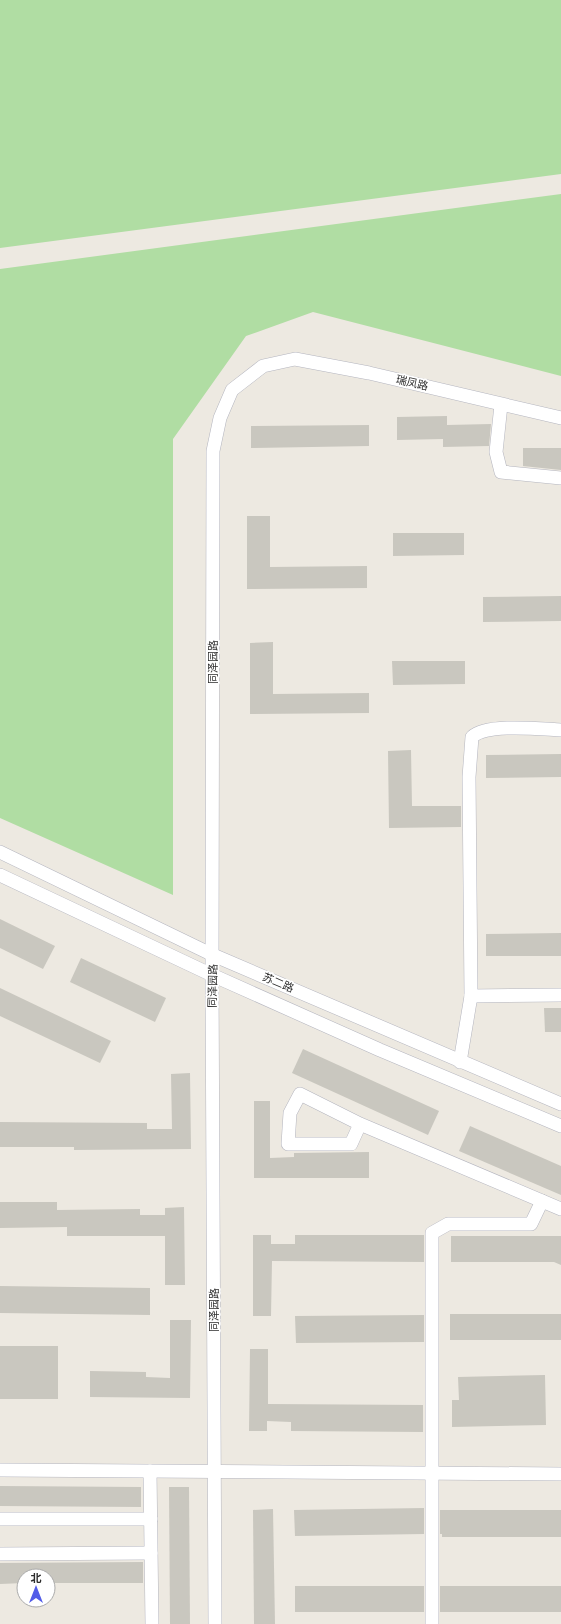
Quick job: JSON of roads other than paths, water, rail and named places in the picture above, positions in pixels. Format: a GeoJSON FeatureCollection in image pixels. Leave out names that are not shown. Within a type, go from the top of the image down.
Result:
{"type":"FeatureCollection","features":[{"type":"Feature","properties":{"kind":"street","name":"瑞凤路"},"geometry":{"type":"LineString","coordinates":[[263,366],[295,359],[369,373],[561,418]]}},
{"type":"Feature","properties":{"kind":"street","name":"同泽园路"},"geometry":{"type":"LineString","coordinates":[[215,1624],[212,975],[212,451],[220,418],[232,390],[263,366]]}},
{"type":"Feature","properties":{"kind":"street"},"geometry":{"type":"LineString","coordinates":[[501,405],[496,452],[501,472],[561,478]]}},
{"type":"Feature","properties":{"kind":"street"},"geometry":{"type":"LineString","coordinates":[[460,1062],[471,996],[469,777],[472,737],[477,732],[499,729],[561,730]]}},
{"type":"Feature","properties":{"kind":"street","name":"苏二路"},"geometry":{"type":"LineString","coordinates":[[0,852],[213,955],[561,1104]]}},
{"type":"Feature","properties":{"kind":"street","name":"苏二路"},"geometry":{"type":"LineString","coordinates":[[0,875],[212,975],[380,1050],[561,1126]]}},
{"type":"Feature","properties":{"kind":"street"},"geometry":{"type":"LineString","coordinates":[[471,996],[561,995]]}},
{"type":"Feature","properties":{"kind":"street"},"geometry":{"type":"LineString","coordinates":[[360,1124],[351,1144],[288,1144],[290,1113],[300,1094],[360,1124],[561,1210]]}},
{"type":"Feature","properties":{"kind":"street"},"geometry":{"type":"LineString","coordinates":[[432,1624],[432,1233],[448,1224],[531,1224],[542,1202]]}},
{"type":"Feature","properties":{"kind":"street"},"geometry":{"type":"LineString","coordinates":[[0,1470],[561,1474]]}},
{"type":"Feature","properties":{"kind":"street"},"geometry":{"type":"LineString","coordinates":[[150,1471],[152,1624]]}},
{"type":"Feature","properties":{"kind":"street"},"geometry":{"type":"LineString","coordinates":[[0,1519],[151,1519]]}},
{"type":"Feature","properties":{"kind":"street"},"geometry":{"type":"LineString","coordinates":[[0,1554],[151,1553]]}}]}
